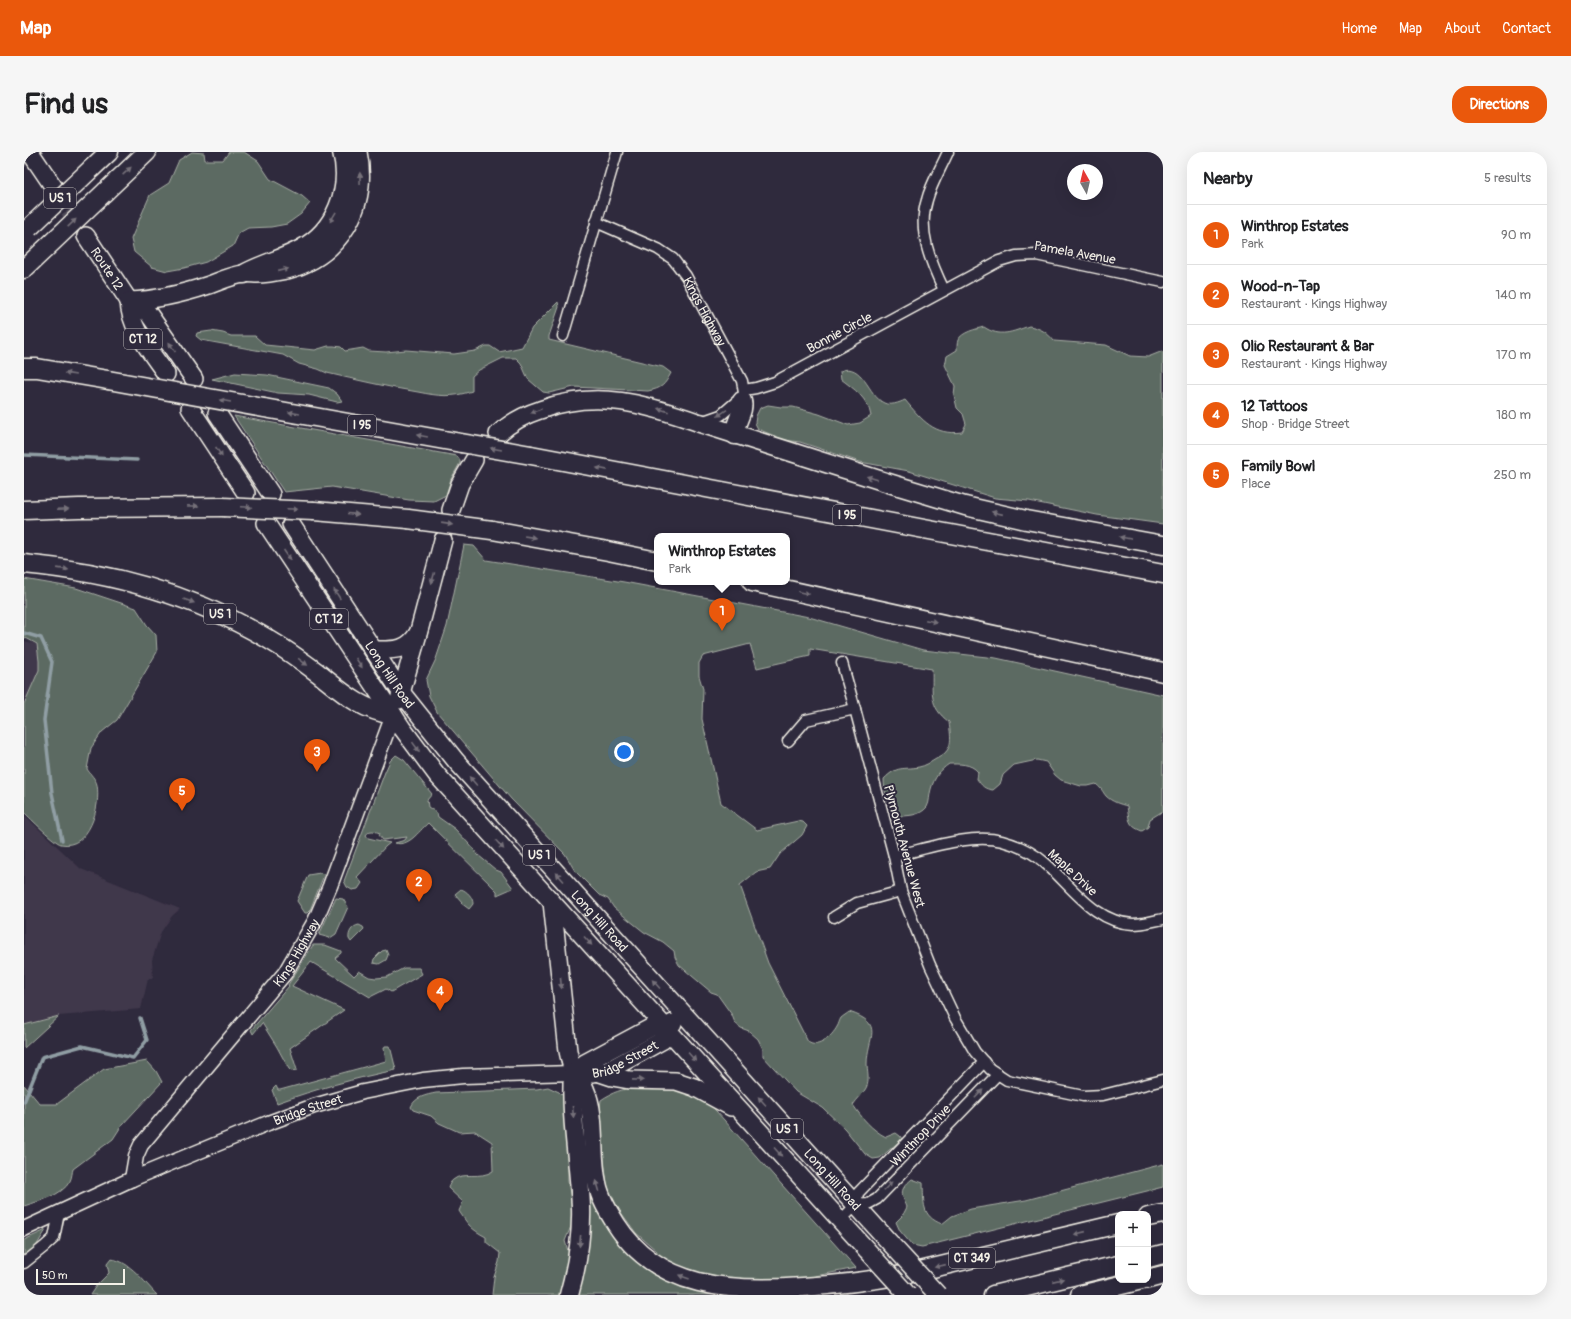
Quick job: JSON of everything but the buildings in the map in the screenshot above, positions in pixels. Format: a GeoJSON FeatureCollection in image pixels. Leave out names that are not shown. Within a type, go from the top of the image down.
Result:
{"type":"FeatureCollection","features":[{"type":"Feature","properties":{"kind":"highway","name":"US 1"},"geometry":{"type":"LineString","coordinates":[[30,152],[55,188]]}},
{"type":"Feature","properties":{"kind":"highway"},"geometry":{"type":"LineString","coordinates":[[24,269],[147,152]]}},
{"type":"Feature","properties":{"kind":"highway"},"geometry":{"type":"LineString","coordinates":[[129,301],[166,298],[244,274],[302,248],[316,238],[330,222],[338,208],[344,187],[345,169],[342,152]]}},
{"type":"Feature","properties":{"kind":"highway"},"geometry":{"type":"LineString","coordinates":[[244,274],[269,273],[294,268],[318,257],[336,241],[350,221],[358,202],[360,180],[358,152]]}},
{"type":"Feature","properties":{"kind":"highway","name":"US 1"},"geometry":{"type":"LineString","coordinates":[[26,230],[103,158]]}},
{"type":"Feature","properties":{"kind":"highway","name":"Route 12"},"geometry":{"type":"LineString","coordinates":[[86,236],[129,301]]}},
{"type":"Feature","properties":{"kind":"highway"},"geometry":{"type":"LineString","coordinates":[[129,301],[148,313],[194,379]]}},
{"type":"Feature","properties":{"kind":"highway","name":"CT 12"},"geometry":{"type":"LineString","coordinates":[[129,301],[132,321],[166,374]]}},
{"type":"Feature","properties":{"kind":"highway","name":"I 95"},"geometry":{"type":"LineString","coordinates":[[24,368],[37,368],[108,380],[461,443],[1163,574]]}},
{"type":"Feature","properties":{"kind":"highway"},"geometry":{"type":"LineString","coordinates":[[736,435],[736,423],[743,409],[743,396]]}},
{"type":"Feature","properties":{"kind":"highway"},"geometry":{"type":"LineString","coordinates":[[498,434],[513,423],[531,413],[553,405],[585,400],[610,400],[637,403],[965,506],[1026,520],[1163,545]]}},
{"type":"Feature","properties":{"kind":"highway"},"geometry":{"type":"LineString","coordinates":[[190,408],[246,493]]}},
{"type":"Feature","properties":{"kind":"highway"},"geometry":{"type":"LineString","coordinates":[[217,413],[271,494]]}},
{"type":"Feature","properties":{"kind":"highway"},"geometry":{"type":"LineString","coordinates":[[451,510],[460,484],[474,460]]}},
{"type":"Feature","properties":{"kind":"highway"},"geometry":{"type":"LineString","coordinates":[[622,473],[846,524],[1163,584]]}},
{"type":"Feature","properties":{"kind":"highway"},"geometry":{"type":"LineString","coordinates":[[24,510],[223,507],[314,510],[408,519],[492,530],[600,549],[654,561]]}},
{"type":"Feature","properties":{"kind":"highway","name":"Long Hill Road"},"geometry":{"type":"LineString","coordinates":[[266,523],[393,715],[444,782],[908,1295]]}},
{"type":"Feature","properties":{"kind":"highway","name":"Long Hill Road"},"geometry":{"type":"LineString","coordinates":[[291,524],[401,692],[474,783],[938,1295]]}},
{"type":"Feature","properties":{"kind":"highway","name":"Kings Highway"},"geometry":{"type":"LineString","coordinates":[[393,715],[420,627],[443,540]]}},
{"type":"Feature","properties":{"kind":"highway","name":"US 1"},"geometry":{"type":"LineString","coordinates":[[24,564],[72,570],[110,578],[160,591],[200,605],[236,622],[276,644],[303,662],[354,701],[373,710],[393,715]]}},
{"type":"Feature","properties":{"kind":"highway"},"geometry":{"type":"LineString","coordinates":[[766,585],[1163,672]]}},
{"type":"Feature","properties":{"kind":"highway"},"geometry":{"type":"LineString","coordinates":[[373,650],[392,650],[405,647],[414,639],[420,627]]}},
{"type":"Feature","properties":{"kind":"highway"},"geometry":{"type":"LineString","coordinates":[[1011,639],[1099,666],[1163,683]]}},
{"type":"Feature","properties":{"kind":"highway"},"geometry":{"type":"LineString","coordinates":[[552,902],[568,1051],[573,1073],[572,1102],[580,1187],[581,1231],[577,1262],[569,1295]]}},
{"type":"Feature","properties":{"kind":"highway","name":"Bridge Street"},"geometry":{"type":"LineString","coordinates":[[573,1073],[600,1073],[614,1068],[663,1040],[666,1036],[666,1028],[682,1013]]}},
{"type":"Feature","properties":{"kind":"highway","name":"Bridge Street"},"geometry":{"type":"LineString","coordinates":[[573,1073],[585,1063],[652,1027],[658,1026],[666,1028]]}},
{"type":"Feature","properties":{"kind":"highway"},"geometry":{"type":"LineString","coordinates":[[573,1073],[581,1082],[588,1098],[593,1140],[594,1167],[601,1195],[608,1211],[622,1232],[641,1253],[658,1265],[679,1276],[696,1282],[732,1288],[772,1289],[828,1285],[902,1275]]}},
{"type":"Feature","properties":{"kind":"highway"},"geometry":{"type":"LineString","coordinates":[[600,1073],[629,1080],[676,1081],[694,1087],[742,1112]]}},
{"type":"Feature","properties":{"kind":"highway"},"geometry":{"type":"LineString","coordinates":[[1151,1216],[1163,1214]]}},
{"type":"Feature","properties":{"kind":"highway","name":"CT 349"},"geometry":{"type":"LineString","coordinates":[[826,1295],[902,1275],[1115,1225]]}},
{"type":"Feature","properties":{"kind":"highway"},"geometry":{"type":"LineString","coordinates":[[1151,1257],[1163,1254]]}},
{"type":"Feature","properties":{"kind":"highway"},"geometry":{"type":"LineString","coordinates":[[993,1295],[1115,1266]]}},
{"type":"Feature","properties":{"kind":"highway"},"geometry":{"type":"LineString","coordinates":[[1151,1278],[1163,1275]]}},
{"type":"Feature","properties":{"kind":"highway"},"geometry":{"type":"LineString","coordinates":[[1080,1295],[1130,1283]]}},
{"type":"Feature","properties":{"kind":"main road","name":"Kings Highway"},"geometry":{"type":"LineString","coordinates":[[132,1179],[136,1156],[141,1145],[285,973],[299,951],[315,921],[335,874],[393,715]]}},
{"type":"Feature","properties":{"kind":"main road","name":"Bridge Street"},"geometry":{"type":"LineString","coordinates":[[24,1229],[132,1179],[281,1118],[314,1106],[363,1092],[423,1080],[455,1077],[573,1073]]}},
{"type":"Feature","properties":{"kind":"street"},"geometry":{"type":"LineString","coordinates":[[563,336],[617,152]]}},
{"type":"Feature","properties":{"kind":"street"},"geometry":{"type":"LineString","coordinates":[[944,290],[934,269],[926,240],[924,218],[926,200],[948,152]]}},
{"type":"Feature","properties":{"kind":"street","name":"Kings Highway"},"geometry":{"type":"LineString","coordinates":[[596,222],[658,249],[673,259],[686,276],[742,381],[743,396]]}},
{"type":"Feature","properties":{"kind":"street","name":"Pamela Avenue"},"geometry":{"type":"LineString","coordinates":[[944,290],[999,261],[1016,256],[1036,255],[1163,282]]}},
{"type":"Feature","properties":{"kind":"street","name":"Bonnie Circle"},"geometry":{"type":"LineString","coordinates":[[743,396],[756,388],[775,382],[944,290]]}},
{"type":"Feature","properties":{"kind":"street"},"geometry":{"type":"LineString","coordinates":[[700,423],[721,415],[743,396]]}},
{"type":"Feature","properties":{"kind":"street","name":"Plymouth Avenue West"},"geometry":{"type":"LineString","coordinates":[[842,663],[856,709],[894,856],[901,891],[930,965],[955,1018],[971,1046],[991,1069]]}},
{"type":"Feature","properties":{"kind":"street"},"geometry":{"type":"LineString","coordinates":[[788,741],[806,720],[856,709]]}},
{"type":"Feature","properties":{"kind":"street","name":"Maple Drive"},"geometry":{"type":"LineString","coordinates":[[894,856],[964,840],[1001,841],[1035,855],[1096,912],[1116,920],[1132,924],[1163,919]]}},
{"type":"Feature","properties":{"kind":"street"},"geometry":{"type":"LineString","coordinates":[[834,917],[857,903],[901,891]]}},
{"type":"Feature","properties":{"kind":"street"},"geometry":{"type":"LineString","coordinates":[[991,1069],[1008,1080],[1083,1096],[1103,1095],[1163,1080]]}},
{"type":"Feature","properties":{"kind":"street","name":"Winthrop Drive"},"geometry":{"type":"LineString","coordinates":[[856,1205],[868,1204],[877,1198],[991,1069]]}},
{"type":"Feature","properties":{"kind":"street","name":"Winthrop Drive"},"geometry":{"type":"LineString","coordinates":[[840,1221],[856,1205],[858,1192],[991,1069]]}},
{"type":"Feature","properties":{"kind":"street"},"geometry":{"type":"LineString","coordinates":[[24,1263],[54,1238],[59,1213]]}},
{"type":"Feature","properties":{"kind":"shaded area"},"geometry":{"type":"Polygon","coordinates":[[[24,641],[37,644],[39,670],[24,733],[24,641]]]}},
{"type":"Feature","properties":{"kind":"shaded area"},"geometry":{"type":"Polygon","coordinates":[[[24,815],[81,869],[180,909],[172,916],[161,932],[152,960],[153,978],[148,979],[141,1009],[59,1016],[24,1025],[24,815]]]}},
{"type":"Feature","properties":{"kind":"green space"},"geometry":{"type":"Polygon","coordinates":[[[192,152],[204,153],[205,160],[223,160],[229,152],[244,152],[258,161],[270,179],[302,196],[310,203],[301,214],[287,224],[271,227],[248,228],[239,233],[233,246],[206,262],[167,271],[152,267],[134,252],[131,239],[150,195],[169,183],[179,160],[192,152]]]}},
{"type":"Feature","properties":{"kind":"green space"},"geometry":{"type":"Polygon","coordinates":[[[558,302],[559,307],[549,340],[663,367],[671,373],[666,381],[657,389],[648,391],[574,387],[549,393],[543,392],[528,379],[521,363],[516,358],[503,358],[479,370],[472,376],[472,391],[458,395],[439,395],[383,386],[327,373],[299,364],[283,355],[201,340],[196,336],[197,333],[211,331],[231,336],[255,336],[265,345],[315,350],[328,346],[334,346],[341,347],[345,351],[363,348],[369,351],[386,352],[406,350],[454,354],[475,351],[486,346],[490,346],[499,352],[522,347],[532,328],[558,302]]]}},
{"type":"Feature","properties":{"kind":"green space"},"geometry":{"type":"Polygon","coordinates":[[[1029,326],[1043,331],[1054,341],[1106,345],[1130,356],[1148,357],[1163,351],[1163,524],[1097,515],[1029,501],[995,498],[909,471],[860,462],[800,442],[784,440],[758,429],[755,423],[756,416],[760,408],[768,405],[793,407],[819,414],[848,425],[860,423],[871,416],[864,399],[841,379],[840,371],[848,369],[860,375],[878,399],[884,403],[892,404],[905,400],[923,420],[936,429],[952,433],[962,432],[966,424],[963,414],[957,408],[954,395],[955,386],[945,365],[947,356],[957,350],[957,344],[960,337],[970,331],[984,327],[995,332],[1006,333],[1029,326]]]}},
{"type":"Feature","properties":{"kind":"green space"},"geometry":{"type":"Polygon","coordinates":[[[235,373],[267,375],[329,388],[337,394],[342,401],[337,402],[309,395],[278,393],[212,379],[235,373]]]}},
{"type":"Feature","properties":{"kind":"green space"},"geometry":{"type":"Polygon","coordinates":[[[234,416],[457,456],[460,463],[451,479],[446,495],[434,501],[409,500],[332,487],[284,492],[234,416]]]}},
{"type":"Feature","properties":{"kind":"green space"},"geometry":{"type":"Polygon","coordinates":[[[464,545],[474,546],[486,560],[624,582],[809,617],[923,650],[996,658],[1163,695],[1163,811],[1150,819],[1148,827],[1142,831],[1137,829],[1130,822],[1127,806],[1108,798],[1096,784],[1081,786],[1061,780],[1055,775],[1046,762],[1037,760],[1014,765],[1003,775],[1000,784],[993,790],[987,789],[982,785],[977,779],[978,772],[972,767],[949,764],[940,772],[932,785],[928,805],[924,810],[913,815],[897,816],[887,799],[884,779],[897,770],[919,767],[928,764],[942,756],[949,748],[950,744],[951,739],[949,722],[938,710],[933,698],[932,669],[810,649],[810,656],[757,668],[750,644],[703,656],[699,663],[699,676],[703,689],[702,719],[721,803],[757,830],[798,821],[803,822],[807,826],[802,835],[780,854],[770,869],[756,872],[740,885],[768,963],[808,1042],[816,1044],[824,1041],[835,1031],[841,1018],[849,1012],[867,1021],[871,1027],[872,1032],[867,1064],[867,1085],[853,1105],[876,1131],[886,1137],[896,1133],[902,1139],[880,1158],[873,1159],[865,1154],[845,1129],[823,1108],[796,1092],[763,1056],[763,1049],[758,1039],[749,1031],[741,1028],[735,1023],[732,1015],[717,994],[711,992],[679,965],[674,951],[663,942],[644,932],[614,908],[608,899],[599,895],[575,871],[565,854],[511,799],[437,712],[429,696],[426,680],[436,659],[447,626],[464,545]]]}},
{"type":"Feature","properties":{"kind":"green space"},"geometry":{"type":"Polygon","coordinates":[[[24,579],[76,588],[136,608],[147,625],[156,635],[157,652],[117,720],[102,732],[91,748],[87,769],[97,785],[98,794],[95,814],[86,834],[71,844],[58,843],[24,812],[24,704],[39,670],[39,661],[37,644],[24,637],[24,579]]]}},
{"type":"Feature","properties":{"kind":"green space"},"geometry":{"type":"Polygon","coordinates":[[[396,755],[404,760],[432,794],[427,800],[428,807],[437,813],[438,817],[455,829],[478,855],[496,870],[501,872],[513,888],[497,895],[497,891],[428,823],[409,841],[400,844],[395,843],[405,840],[407,837],[383,840],[379,835],[380,833],[374,831],[369,832],[366,835],[368,838],[390,843],[357,877],[362,883],[358,889],[352,890],[347,887],[344,881],[385,772],[390,761],[396,755]]]}},
{"type":"Feature","properties":{"kind":"green space"},"geometry":{"type":"Polygon","coordinates":[[[320,873],[324,875],[310,910],[305,913],[297,901],[308,875],[320,873]]]}},
{"type":"Feature","properties":{"kind":"green space"},"geometry":{"type":"Polygon","coordinates":[[[461,889],[465,891],[472,899],[473,904],[469,909],[461,903],[462,902],[455,894],[461,889]]]}},
{"type":"Feature","properties":{"kind":"green space"},"geometry":{"type":"Polygon","coordinates":[[[336,898],[343,899],[348,907],[336,934],[330,938],[319,935],[336,898]]]}},
{"type":"Feature","properties":{"kind":"green space"},"geometry":{"type":"Polygon","coordinates":[[[359,925],[364,929],[351,942],[349,939],[350,932],[352,928],[359,925]]]}},
{"type":"Feature","properties":{"kind":"green space"},"geometry":{"type":"Polygon","coordinates":[[[313,945],[325,945],[341,951],[341,953],[335,958],[354,976],[359,971],[369,977],[387,977],[404,968],[419,968],[422,974],[391,992],[386,989],[370,997],[311,962],[292,986],[344,1010],[290,1048],[297,1070],[291,1071],[262,1023],[253,1034],[251,1030],[289,986],[288,985],[313,945]]]}},
{"type":"Feature","properties":{"kind":"green space"},"geometry":{"type":"Polygon","coordinates":[[[386,950],[388,955],[386,960],[379,964],[373,963],[374,959],[382,951],[386,950]]]}},
{"type":"Feature","properties":{"kind":"green space"},"geometry":{"type":"Polygon","coordinates":[[[59,1016],[24,1048],[24,1025],[59,1016]]]}},
{"type":"Feature","properties":{"kind":"green space"},"geometry":{"type":"Polygon","coordinates":[[[385,1046],[389,1046],[391,1050],[396,1070],[336,1084],[277,1103],[272,1090],[276,1086],[278,1090],[280,1090],[386,1061],[385,1046]]]}},
{"type":"Feature","properties":{"kind":"green space"},"geometry":{"type":"Polygon","coordinates":[[[147,1061],[156,1071],[162,1082],[122,1125],[113,1139],[73,1169],[70,1181],[62,1191],[43,1200],[24,1206],[24,1085],[40,1104],[57,1104],[104,1069],[147,1061]]]}},
{"type":"Feature","properties":{"kind":"green space"},"geometry":{"type":"Polygon","coordinates":[[[548,1087],[559,1092],[563,1096],[565,1103],[568,1137],[568,1181],[574,1219],[565,1241],[571,1261],[569,1276],[560,1295],[492,1295],[494,1277],[499,1262],[500,1253],[486,1242],[486,1237],[473,1229],[468,1223],[459,1211],[463,1202],[448,1188],[449,1184],[457,1177],[483,1175],[493,1171],[492,1142],[475,1131],[459,1132],[439,1123],[431,1116],[413,1110],[411,1107],[418,1099],[436,1093],[537,1089],[548,1087]]]}},
{"type":"Feature","properties":{"kind":"green space"},"geometry":{"type":"Polygon","coordinates":[[[642,1087],[669,1087],[688,1091],[708,1102],[856,1268],[800,1279],[734,1282],[684,1270],[656,1254],[657,1251],[636,1233],[617,1207],[607,1185],[599,1115],[601,1100],[618,1091],[642,1087]]]}},
{"type":"Feature","properties":{"kind":"green space"},"geometry":{"type":"Polygon","coordinates":[[[1163,1164],[1163,1187],[922,1247],[912,1245],[900,1231],[896,1222],[903,1215],[907,1207],[902,1192],[905,1186],[912,1179],[923,1183],[924,1203],[927,1213],[935,1221],[942,1224],[952,1216],[971,1209],[1026,1200],[1163,1164]]]}},
{"type":"Feature","properties":{"kind":"green space"},"geometry":{"type":"Polygon","coordinates":[[[596,1197],[619,1237],[722,1295],[576,1295],[588,1198],[596,1197]]]}},
{"type":"Feature","properties":{"kind":"green space"},"geometry":{"type":"Polygon","coordinates":[[[46,1230],[33,1251],[24,1258],[24,1240],[46,1230]]]}},
{"type":"Feature","properties":{"kind":"green space"},"geometry":{"type":"Polygon","coordinates":[[[111,1259],[130,1268],[142,1278],[157,1295],[90,1295],[96,1286],[109,1273],[107,1264],[111,1259]]]}},
{"type":"Feature","properties":{"kind":"waterway"},"geometry":{"type":"LineString","coordinates":[[24,455],[137,460]]}},
{"type":"Feature","properties":{"kind":"waterway"},"geometry":{"type":"LineString","coordinates":[[24,633],[41,638],[52,662],[44,720],[52,793],[62,840]]}},
{"type":"Feature","properties":{"kind":"waterway"},"geometry":{"type":"LineString","coordinates":[[24,1102],[42,1057],[82,1046],[133,1058],[147,1040],[140,1018]]}},
{"type":"Feature","properties":{"kind":"tunnel"},"geometry":{"type":"LineString","coordinates":[[55,189],[86,236]]}},
{"type":"Feature","properties":{"kind":"place","name":"Winthrop Estates"},"geometry":{"type":"Point","coordinates":[722,631]}},
{"type":"Feature","properties":{"kind":"place","name":"Olio Restaurant & Bar"},"geometry":{"type":"Point","coordinates":[317,772]}},
{"type":"Feature","properties":{"kind":"place","name":"Family Bowl"},"geometry":{"type":"Point","coordinates":[182,811]}},
{"type":"Feature","properties":{"kind":"place","name":"Wood-n-Tap"},"geometry":{"type":"Point","coordinates":[419,902]}},
{"type":"Feature","properties":{"kind":"place","name":"12 Tattoos"},"geometry":{"type":"Point","coordinates":[440,1011]}}]}
